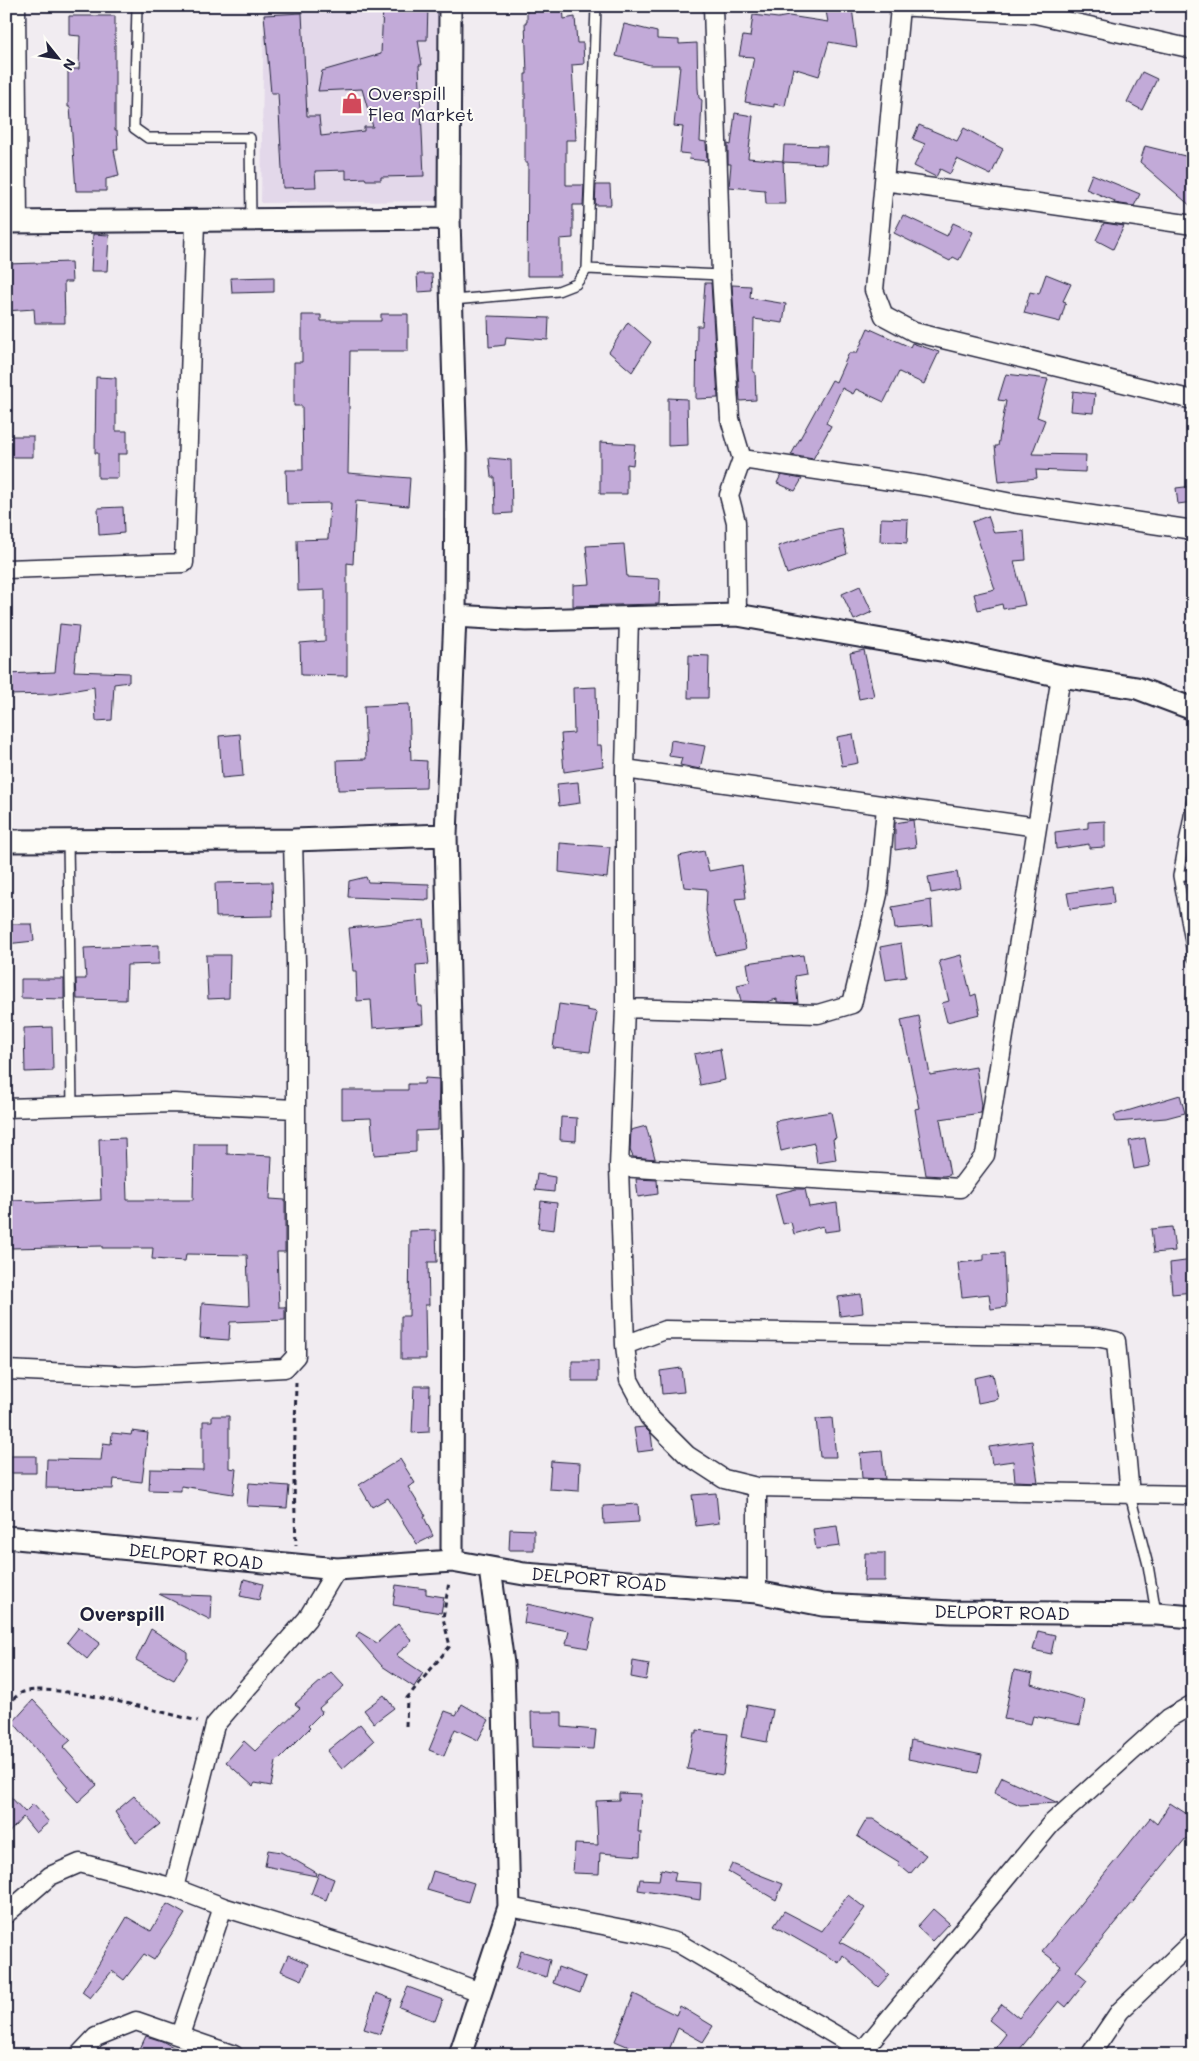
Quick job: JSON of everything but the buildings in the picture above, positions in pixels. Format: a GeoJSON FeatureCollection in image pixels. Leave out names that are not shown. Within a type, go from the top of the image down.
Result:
{"type":"FeatureCollection","features":[{"type":"Feature","properties":{"kind":"street"},"geometry":{"type":"LineString","coordinates":[[16,6],[12,222],[195,222],[449,218]]}},
{"type":"Feature","properties":{"kind":"street"},"geometry":{"type":"LineString","coordinates":[[450,6],[449,218],[453,300],[456,456],[455,616],[446,835],[452,1168],[452,1561]]}},
{"type":"Feature","properties":{"kind":"street"},"geometry":{"type":"LineString","coordinates":[[713,6],[721,276],[730,419],[742,459],[729,495],[736,522],[737,615]]}},
{"type":"Feature","properties":{"kind":"street"},"geometry":{"type":"LineString","coordinates":[[1193,49],[1035,10],[898,6],[874,290],[884,316],[914,332],[1193,400]]}},
{"type":"Feature","properties":{"kind":"street"},"geometry":{"type":"LineString","coordinates":[[884,181],[1193,225]]}},
{"type":"Feature","properties":{"kind":"street"},"geometry":{"type":"LineString","coordinates":[[6,569],[184,563],[195,222]]}},
{"type":"Feature","properties":{"kind":"street"},"geometry":{"type":"LineString","coordinates":[[742,459],[925,486],[1012,503],[1193,530]]}},
{"type":"Feature","properties":{"kind":"street"},"geometry":{"type":"LineString","coordinates":[[455,616],[526,620],[737,615],[946,651],[1061,676],[1137,688],[1193,709]]}},
{"type":"Feature","properties":{"kind":"street"},"geometry":{"type":"LineString","coordinates":[[629,618],[625,769],[625,1008],[619,1167],[625,1344],[630,1380],[650,1417],[687,1455],[724,1480],[757,1487],[1193,1494]]}},
{"type":"Feature","properties":{"kind":"street"},"geometry":{"type":"LineString","coordinates":[[619,1167],[960,1188],[985,1155],[1061,676]]}},
{"type":"Feature","properties":{"kind":"street"},"geometry":{"type":"LineString","coordinates":[[625,769],[1037,827]]}},
{"type":"Feature","properties":{"kind":"street"},"geometry":{"type":"LineString","coordinates":[[625,1008],[818,1014],[852,1004],[878,894],[886,807]]}},
{"type":"Feature","properties":{"kind":"street"},"geometry":{"type":"LineString","coordinates":[[6,841],[292,840],[446,835]]}},
{"type":"Feature","properties":{"kind":"street"},"geometry":{"type":"LineString","coordinates":[[6,1370],[136,1376],[285,1368],[296,1356],[296,963],[292,840]]}},
{"type":"Feature","properties":{"kind":"street"},"geometry":{"type":"LineString","coordinates":[[6,1108],[174,1103],[295,1109]]}},
{"type":"Feature","properties":{"kind":"street"},"geometry":{"type":"LineString","coordinates":[[625,1344],[665,1330],[1096,1337],[1116,1341],[1130,1494]]}},
{"type":"Feature","properties":{"kind":"street"},"geometry":{"type":"LineString","coordinates":[[757,1487],[757,1592]]}},
{"type":"Feature","properties":{"kind":"street","name":"DELPORT ROAD"},"geometry":{"type":"LineString","coordinates":[[6,1537],[337,1569],[452,1561],[524,1574],[757,1592],[833,1605],[951,1612],[1156,1614],[1193,1617]]}},
{"type":"Feature","properties":{"kind":"street"},"geometry":{"type":"LineString","coordinates":[[174,1888],[215,1725],[307,1619],[337,1569]]}},
{"type":"Feature","properties":{"kind":"street"},"geometry":{"type":"LineString","coordinates":[[460,2055],[509,1907],[503,1664],[490,1569]]}},
{"type":"Feature","properties":{"kind":"street"},"geometry":{"type":"LineString","coordinates":[[509,1907],[639,1932],[678,1943],[860,2052],[1051,1824],[1169,1718],[1193,1704]]}},
{"type":"Feature","properties":{"kind":"street"},"geometry":{"type":"LineString","coordinates":[[6,1914],[50,1876],[80,1863],[174,1888],[222,1907],[400,1962],[480,1992]]}},
{"type":"Feature","properties":{"kind":"street"},"geometry":{"type":"LineString","coordinates":[[180,2035],[222,1907]]}},
{"type":"Feature","properties":{"kind":"street"},"geometry":{"type":"LineString","coordinates":[[1090,2055],[1120,2010],[1193,1941]]}},
{"type":"Feature","properties":{"kind":"street"},"geometry":{"type":"LineString","coordinates":[[79,2055],[96,2037],[136,2021],[234,2055]]}},
{"type":"Feature","properties":{"kind":"lane"},"geometry":{"type":"LineString","coordinates":[[137,6],[134,128],[148,138],[250,138],[251,221]]}},
{"type":"Feature","properties":{"kind":"lane"},"geometry":{"type":"LineString","coordinates":[[453,300],[558,291],[576,284],[587,269],[596,6]]}},
{"type":"Feature","properties":{"kind":"lane"},"geometry":{"type":"LineString","coordinates":[[587,269],[721,276]]}},
{"type":"Feature","properties":{"kind":"lane"},"geometry":{"type":"LineString","coordinates":[[1193,794],[1178,876],[1193,958]]}},
{"type":"Feature","properties":{"kind":"lane"},"geometry":{"type":"LineString","coordinates":[[68,840],[72,1107]]}},
{"type":"Feature","properties":{"kind":"lane"},"geometry":{"type":"LineString","coordinates":[[1178,876],[1193,874]]}},
{"type":"Feature","properties":{"kind":"lane"},"geometry":{"type":"LineString","coordinates":[[1130,1494],[1148,1565],[1156,1614]]}},
{"type":"Feature","properties":{"kind":"path"},"geometry":{"type":"LineString","coordinates":[[296,1356],[294,1483],[297,1566]]}},
{"type":"Feature","properties":{"kind":"path"},"geometry":{"type":"LineString","coordinates":[[406,1726],[408,1698],[450,1646],[443,1618],[452,1561]]}},
{"type":"Feature","properties":{"kind":"path"},"geometry":{"type":"LineString","coordinates":[[6,1706],[22,1693],[50,1690],[86,1695],[215,1725]]}},
{"type":"Feature","properties":{"kind":"shaded area","name":"Overspill Flea Market"},"geometry":{"type":"Polygon","coordinates":[[[264,6],[444,6],[441,201],[261,203],[264,6]]]}},
{"type":"Feature","properties":{"kind":"place","name":"Overspill Flea Market"},"geometry":{"type":"Point","coordinates":[352,103]}},
{"type":"Feature","properties":{"kind":"district","name":"Overspill"},"geometry":{"type":"Point","coordinates":[122,1613]}}]}
